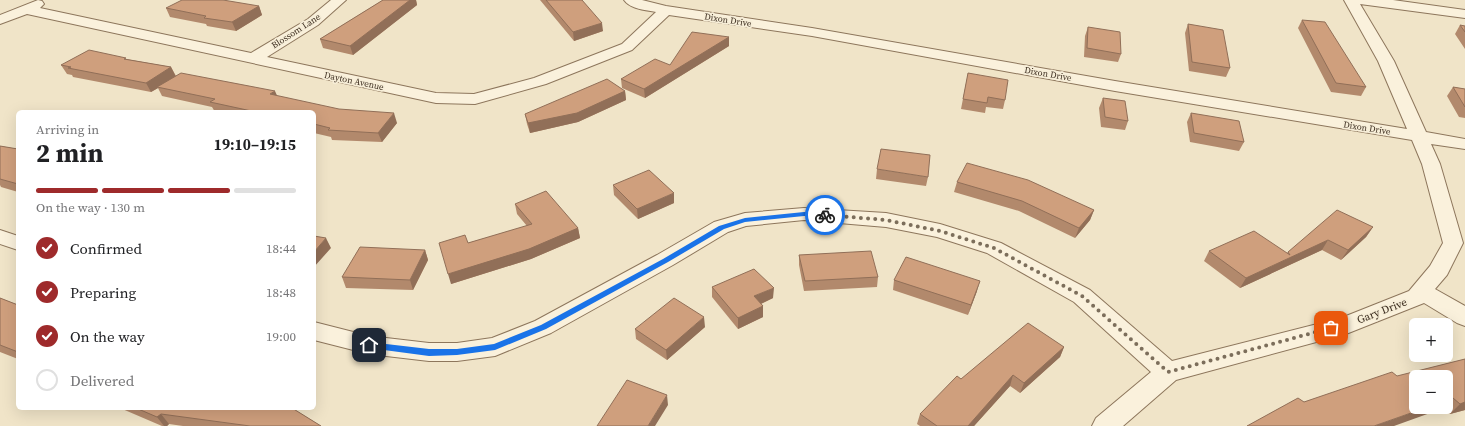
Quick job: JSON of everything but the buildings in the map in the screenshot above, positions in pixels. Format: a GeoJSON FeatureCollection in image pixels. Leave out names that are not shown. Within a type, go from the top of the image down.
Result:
{"type":"FeatureCollection","features":[{"type":"Feature","properties":{"kind":"street"},"geometry":{"type":"LineString","coordinates":[[0,20],[46,0]]}},
{"type":"Feature","properties":{"kind":"street","name":"Blossom Lane"},"geometry":{"type":"LineString","coordinates":[[252,59],[313,22],[339,0]]}},
{"type":"Feature","properties":{"kind":"street","name":"Dixon Drive"},"geometry":{"type":"LineString","coordinates":[[631,0],[639,4],[666,10],[812,32],[1107,84],[1465,144]]}},
{"type":"Feature","properties":{"kind":"street","name":"Gary Drive"},"geometry":{"type":"LineString","coordinates":[[1105,426],[1168,372],[1346,324],[1417,297],[1439,270],[1453,243],[1431,164],[1386,61],[1351,0]]}},
{"type":"Feature","properties":{"kind":"street"},"geometry":{"type":"LineString","coordinates":[[1362,0],[1465,14]]}},
{"type":"Feature","properties":{"kind":"street","name":"Dayton Avenue"},"geometry":{"type":"LineString","coordinates":[[25,9],[436,98],[475,99],[540,81],[627,47],[666,10]]}},
{"type":"Feature","properties":{"kind":"street"},"geometry":{"type":"LineString","coordinates":[[316,332],[369,345],[429,352],[457,352],[495,347],[543,327],[665,260],[721,227],[745,220],[804,214],[886,220],[940,231],[994,248],[1082,296],[1168,372]]}},
{"type":"Feature","properties":{"kind":"street"},"geometry":{"type":"LineString","coordinates":[[0,238],[16,242]]}},
{"type":"Feature","properties":{"kind":"street"},"geometry":{"type":"LineString","coordinates":[[1422,292],[1465,317]]}},
{"type":"Feature","properties":{"kind":"way so far"},"geometry":{"type":"LineString","coordinates":[[825,215],[886,220],[940,231],[994,248],[1082,296],[1168,372],[1331,328]]}},
{"type":"Feature","properties":{"kind":"route"},"geometry":{"type":"LineString","coordinates":[[369,345],[429,352],[457,352],[495,347],[543,327],[665,260],[721,227],[745,220],[804,214],[825,215]]}}]}
